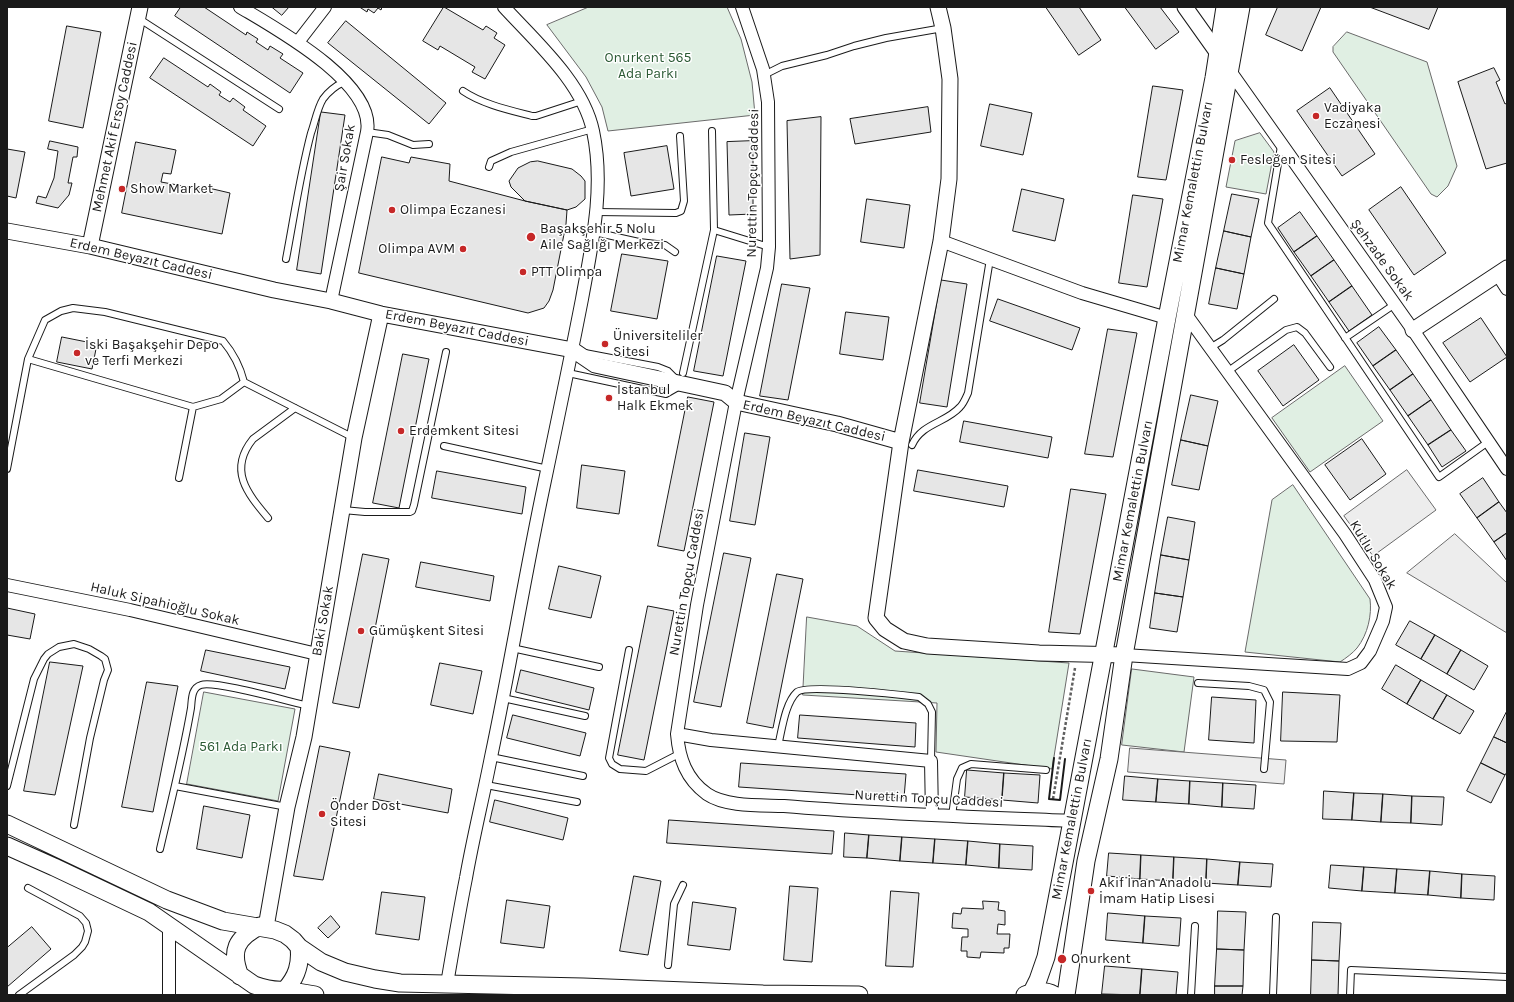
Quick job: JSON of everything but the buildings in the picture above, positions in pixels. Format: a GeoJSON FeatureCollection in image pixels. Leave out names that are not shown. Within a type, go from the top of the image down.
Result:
{"type":"FeatureCollection","features":[{"type":"Feature","properties":{"kind":"main road","name":"Mimar Kemalettin Bulvarı"},"geometry":{"type":"LineString","coordinates":[[1029,993],[1038,980],[1046,957],[1214,78],[1224,7]]}},
{"type":"Feature","properties":{"kind":"main road","name":"Mimar Kemalettin Bulvarı"},"geometry":{"type":"LineString","coordinates":[[1066,995],[1086,861],[1109,759],[1124,655],[1241,7]]}},
{"type":"Feature","properties":{"kind":"main road"},"geometry":{"type":"LineString","coordinates":[[1217,52],[1230,71]]}},
{"type":"Feature","properties":{"kind":"main road"},"geometry":{"type":"LineString","coordinates":[[7,824],[167,900],[223,921],[263,927],[285,934],[296,944],[322,962],[345,972],[375,980],[400,983],[583,986],[763,994],[859,995]]}},
{"type":"Feature","properties":{"kind":"main road"},"geometry":{"type":"LineString","coordinates":[[7,846],[54,866],[149,912],[251,985],[267,990],[315,995]]}},
{"type":"Feature","properties":{"kind":"main road"},"geometry":{"type":"LineString","coordinates":[[251,985],[234,956],[237,946],[250,931],[263,927]]}},
{"type":"Feature","properties":{"kind":"main road"},"geometry":{"type":"LineString","coordinates":[[285,992],[293,981],[300,965],[296,944]]}},
{"type":"Feature","properties":{"kind":"main road"},"geometry":{"type":"LineString","coordinates":[[1029,993],[1042,991],[1054,995]]}},
{"type":"Feature","properties":{"kind":"street","name":"Şair Sokak"},"geometry":{"type":"LineString","coordinates":[[240,7],[298,42],[324,62],[360,99],[366,113],[367,132],[331,301]]}},
{"type":"Feature","properties":{"kind":"street"},"geometry":{"type":"LineString","coordinates":[[298,42],[325,7]]}},
{"type":"Feature","properties":{"kind":"street"},"geometry":{"type":"LineString","coordinates":[[447,984],[466,876],[486,785],[512,648],[568,373],[594,232],[598,193],[596,150],[593,129],[582,101],[566,76],[504,7]]}},
{"type":"Feature","properties":{"kind":"street","name":"Nurettin Topçu Caddesi"},"geometry":{"type":"LineString","coordinates":[[742,7],[764,75],[768,102],[769,247],[767,268],[736,402],[697,605],[677,734],[679,754],[685,768],[695,784],[708,794],[725,802],[932,815],[1072,821]]}},
{"type":"Feature","properties":{"kind":"street"},"geometry":{"type":"LineString","coordinates":[[938,7],[943,28],[950,79],[950,179],[941,241],[876,618],[885,629],[904,641],[927,646],[1039,653],[1124,655]]}},
{"type":"Feature","properties":{"kind":"street"},"geometry":{"type":"LineString","coordinates":[[1185,7],[1217,52]]}},
{"type":"Feature","properties":{"kind":"street","name":"Mehmet Akif Ersoy Caddesi"},"geometry":{"type":"LineString","coordinates":[[90,246],[139,13]]}},
{"type":"Feature","properties":{"kind":"street","name":"Şehzade Sokak"},"geometry":{"type":"LineString","coordinates":[[1230,71],[1395,304],[1507,469]]}},
{"type":"Feature","properties":{"kind":"street","name":"Erdem Beyazıt Caddesi"},"geometry":{"type":"LineString","coordinates":[[7,231],[90,246],[274,290],[331,301],[381,314],[572,350],[595,365],[683,379],[725,394],[736,402],[837,424],[906,444]]}},
{"type":"Feature","properties":{"kind":"street"},"geometry":{"type":"LineString","coordinates":[[941,241],[1082,293],[1167,318]]}},
{"type":"Feature","properties":{"kind":"street"},"geometry":{"type":"LineString","coordinates":[[1413,330],[1502,271],[1507,289]]}},
{"type":"Feature","properties":{"kind":"street","name":"Kutlu Sokak"},"geometry":{"type":"LineString","coordinates":[[1124,655],[1348,669],[1361,663],[1370,651],[1383,621],[1386,607],[1375,580],[1345,534],[1185,313]]}},
{"type":"Feature","properties":{"kind":"street","name":"Baki Sokak"},"geometry":{"type":"LineString","coordinates":[[263,927],[287,807],[304,737],[354,438],[381,314]]}},
{"type":"Feature","properties":{"kind":"street","name":"Haluk Sipahioğlu Sokak"},"geometry":{"type":"LineString","coordinates":[[7,585],[130,610],[317,654]]}},
{"type":"Feature","properties":{"kind":"street"},"geometry":{"type":"LineString","coordinates":[[677,734],[711,740],[931,761],[932,815]]}},
{"type":"Feature","properties":{"kind":"street"},"geometry":{"type":"LineString","coordinates":[[169,925],[170,995]]}},
{"type":"Feature","properties":{"kind":"lane"},"geometry":{"type":"LineString","coordinates":[[139,13],[279,109]]}},
{"type":"Feature","properties":{"kind":"lane"},"geometry":{"type":"LineString","coordinates":[[764,75],[782,66],[827,55],[854,46],[886,38],[943,28]]}},
{"type":"Feature","properties":{"kind":"lane"},"geometry":{"type":"LineString","coordinates":[[286,259],[303,169],[317,114],[327,93],[336,85],[344,82]]}},
{"type":"Feature","properties":{"kind":"lane"},"geometry":{"type":"LineString","coordinates":[[463,91],[481,100],[532,116],[582,101]]}},
{"type":"Feature","properties":{"kind":"lane"},"geometry":{"type":"LineString","coordinates":[[489,167],[491,161],[512,152],[593,129]]}},
{"type":"Feature","properties":{"kind":"lane"},"geometry":{"type":"LineString","coordinates":[[568,373],[666,394],[683,379],[714,230],[712,131]]}},
{"type":"Feature","properties":{"kind":"lane"},"geometry":{"type":"LineString","coordinates":[[367,132],[388,135],[413,145],[429,144]]}},
{"type":"Feature","properties":{"kind":"lane"},"geometry":{"type":"LineString","coordinates":[[596,212],[676,213],[681,211],[684,201],[680,136]]}},
{"type":"Feature","properties":{"kind":"lane"},"geometry":{"type":"LineString","coordinates":[[1282,146],[1268,224],[1439,477],[1488,442]]}},
{"type":"Feature","properties":{"kind":"lane"},"geometry":{"type":"LineString","coordinates":[[714,230],[769,247]]}},
{"type":"Feature","properties":{"kind":"lane"},"geometry":{"type":"LineString","coordinates":[[594,232],[639,242],[665,245],[675,252]]}},
{"type":"Feature","properties":{"kind":"lane"},"geometry":{"type":"LineString","coordinates":[[906,444],[923,430],[960,407],[968,393],[990,259]]}},
{"type":"Feature","properties":{"kind":"lane"},"geometry":{"type":"LineString","coordinates":[[1210,348],[1223,340],[1274,299]]}},
{"type":"Feature","properties":{"kind":"lane"},"geometry":{"type":"LineString","coordinates":[[1345,338],[1395,304]]}},
{"type":"Feature","properties":{"kind":"lane"},"geometry":{"type":"LineString","coordinates":[[7,470],[28,359],[45,320],[61,311],[73,308],[105,312],[222,341],[232,352],[240,366],[244,382],[354,438]]}},
{"type":"Feature","properties":{"kind":"lane"},"geometry":{"type":"LineString","coordinates":[[1228,372],[1286,330],[1297,327],[1305,333],[1330,368]]}},
{"type":"Feature","properties":{"kind":"lane"},"geometry":{"type":"LineString","coordinates":[[341,510],[364,512],[412,511],[446,352]]}},
{"type":"Feature","properties":{"kind":"lane"},"geometry":{"type":"LineString","coordinates":[[28,359],[193,407],[221,399],[244,382]]}},
{"type":"Feature","properties":{"kind":"lane"},"geometry":{"type":"LineString","coordinates":[[179,478],[193,407]]}},
{"type":"Feature","properties":{"kind":"lane"},"geometry":{"type":"LineString","coordinates":[[268,518],[248,493],[244,485],[241,476],[242,460],[246,448],[253,438],[295,408]]}},
{"type":"Feature","properties":{"kind":"lane"},"geometry":{"type":"LineString","coordinates":[[444,446],[548,469]]}},
{"type":"Feature","properties":{"kind":"lane"},"geometry":{"type":"LineString","coordinates":[[7,786],[34,679],[44,659],[53,650],[66,645],[82,646],[101,656],[105,660],[108,670],[104,680],[90,738],[74,825]]}},
{"type":"Feature","properties":{"kind":"lane"},"geometry":{"type":"LineString","coordinates":[[512,648],[598,667]]}},
{"type":"Feature","properties":{"kind":"lane"},"geometry":{"type":"LineString","coordinates":[[629,650],[609,758],[612,764],[620,769],[646,771],[679,754]]}},
{"type":"Feature","properties":{"kind":"lane"},"geometry":{"type":"LineString","coordinates":[[1198,683],[1249,686],[1264,690],[1270,702],[1264,769]]}},
{"type":"Feature","properties":{"kind":"lane"},"geometry":{"type":"LineString","coordinates":[[160,849],[187,733],[192,694],[198,686],[205,684],[224,686],[308,706]]}},
{"type":"Feature","properties":{"kind":"lane"},"geometry":{"type":"LineString","coordinates":[[778,746],[786,711],[796,692],[800,690],[819,688],[919,697],[928,704],[932,712],[931,761]]}},
{"type":"Feature","properties":{"kind":"lane"},"geometry":{"type":"LineString","coordinates":[[503,698],[585,716]]}},
{"type":"Feature","properties":{"kind":"lane"},"geometry":{"type":"LineString","coordinates":[[491,757],[582,776]]}},
{"type":"Feature","properties":{"kind":"lane"},"geometry":{"type":"LineString","coordinates":[[952,816],[957,779],[962,768],[971,764],[1046,770]]}},
{"type":"Feature","properties":{"kind":"lane"},"geometry":{"type":"LineString","coordinates":[[486,785],[577,802]]}},
{"type":"Feature","properties":{"kind":"lane"},"geometry":{"type":"LineString","coordinates":[[175,786],[287,807]]}},
{"type":"Feature","properties":{"kind":"lane"},"geometry":{"type":"LineString","coordinates":[[668,965],[674,904],[683,885]]}},
{"type":"Feature","properties":{"kind":"lane"},"geometry":{"type":"LineString","coordinates":[[19,995],[74,955],[85,942],[88,931],[86,923],[80,916],[28,888]]}},
{"type":"Feature","properties":{"kind":"lane"},"geometry":{"type":"LineString","coordinates":[[1273,995],[1276,917]]}},
{"type":"Feature","properties":{"kind":"lane"},"geometry":{"type":"LineString","coordinates":[[1190,995],[1195,926]]}},
{"type":"Feature","properties":{"kind":"lane"},"geometry":{"type":"LineString","coordinates":[[1350,995],[1351,970],[1507,977]]}},
{"type":"Feature","properties":{"kind":"path"},"geometry":{"type":"LineString","coordinates":[[1053,799],[1078,653]]}},
{"type":"Feature","properties":{"kind":"green space","name":"Onurkent 565 Ada Parkı"},"geometry":{"type":"Polygon","coordinates":[[[589,7],[727,7],[741,39],[752,82],[755,115],[608,131],[602,107],[586,77],[547,25],[589,7]]]}},
{"type":"Feature","properties":{"kind":"green space"},"geometry":{"type":"Polygon","coordinates":[[[1347,32],[1427,62],[1457,166],[1448,186],[1437,197],[1431,194],[1333,52],[1333,47],[1347,32]]]}},
{"type":"Feature","properties":{"kind":"green space"},"geometry":{"type":"Polygon","coordinates":[[[1260,133],[1274,152],[1266,194],[1226,187],[1235,141],[1260,133]]]}},
{"type":"Feature","properties":{"kind":"green space"},"geometry":{"type":"Polygon","coordinates":[[[1345,366],[1383,421],[1310,472],[1272,418],[1345,366]]]}},
{"type":"Feature","properties":{"kind":"green space"},"geometry":{"type":"Polygon","coordinates":[[[1293,485],[1370,599],[1370,618],[1364,637],[1355,650],[1340,662],[1245,652],[1272,500],[1293,485]]]}},
{"type":"Feature","properties":{"kind":"green space"},"geometry":{"type":"Polygon","coordinates":[[[807,617],[857,626],[895,651],[1069,663],[1052,769],[936,752],[937,703],[803,695],[807,617]]]}},
{"type":"Feature","properties":{"kind":"green space"},"geometry":{"type":"Polygon","coordinates":[[[1132,669],[1194,677],[1184,752],[1122,745],[1132,669]]]}},
{"type":"Feature","properties":{"kind":"green space","name":"561 Ada Parkı"},"geometry":{"type":"Polygon","coordinates":[[[204,692],[295,709],[278,801],[187,784],[204,692]]]}},
{"type":"Feature","properties":{"kind":"shaded area"},"geometry":{"type":"Polygon","coordinates":[[[1407,470],[1436,510],[1373,556],[1344,516],[1407,470]]]}},
{"type":"Feature","properties":{"kind":"shaded area"},"geometry":{"type":"Polygon","coordinates":[[[1455,534],[1507,583],[1507,633],[1407,573],[1455,534]]]}},
{"type":"Feature","properties":{"kind":"shaded area"},"geometry":{"type":"Polygon","coordinates":[[[1130,748],[1286,760],[1284,784],[1128,772],[1130,748]]]}},
{"type":"Feature","properties":{"kind":"wall"},"geometry":{"type":"LineString","coordinates":[[1054,758],[1049,799],[1060,800],[1065,759]]}},
{"type":"Feature","properties":{"kind":"place","name":"Vadiyaka Eczanesi"},"geometry":{"type":"Point","coordinates":[1316,116]}},
{"type":"Feature","properties":{"kind":"place","name":"Fesleğen Sitesi"},"geometry":{"type":"Point","coordinates":[1232,160]}},
{"type":"Feature","properties":{"kind":"place","name":"Show Market"},"geometry":{"type":"Point","coordinates":[122,189]}},
{"type":"Feature","properties":{"kind":"place","name":"Olimpa Eczanesi"},"geometry":{"type":"Point","coordinates":[392,210]}},
{"type":"Feature","properties":{"kind":"place","name":"Başakşehir 5 Nolu Aile Sağlığı Merkezi"},"geometry":{"type":"Point","coordinates":[531,237]}},
{"type":"Feature","properties":{"kind":"place","name":"Olimpa AVM"},"geometry":{"type":"Point","coordinates":[463,249]}},
{"type":"Feature","properties":{"kind":"place","name":"PTT Olimpa"},"geometry":{"type":"Point","coordinates":[523,272]}},
{"type":"Feature","properties":{"kind":"place","name":"Üniversiteliler Sitesi"},"geometry":{"type":"Point","coordinates":[605,344]}},
{"type":"Feature","properties":{"kind":"place","name":"İski Başakşehir Depo ve Terfi Merkezi"},"geometry":{"type":"Point","coordinates":[77,353]}},
{"type":"Feature","properties":{"kind":"place","name":"İstanbul Halk Ekmek"},"geometry":{"type":"Point","coordinates":[609,398]}},
{"type":"Feature","properties":{"kind":"place","name":"Erdemkent Sitesi"},"geometry":{"type":"Point","coordinates":[401,431]}},
{"type":"Feature","properties":{"kind":"place","name":"Gümüşkent Sitesi"},"geometry":{"type":"Point","coordinates":[361,631]}},
{"type":"Feature","properties":{"kind":"place","name":"Önder Dost Sitesi"},"geometry":{"type":"Point","coordinates":[322,814]}},
{"type":"Feature","properties":{"kind":"place","name":"Akif İnan Anadolu İmam Hatip Lisesi"},"geometry":{"type":"Point","coordinates":[1091,891]}},
{"type":"Feature","properties":{"kind":"place","name":"Onurkent"},"geometry":{"type":"Point","coordinates":[1062,959]}}]}
